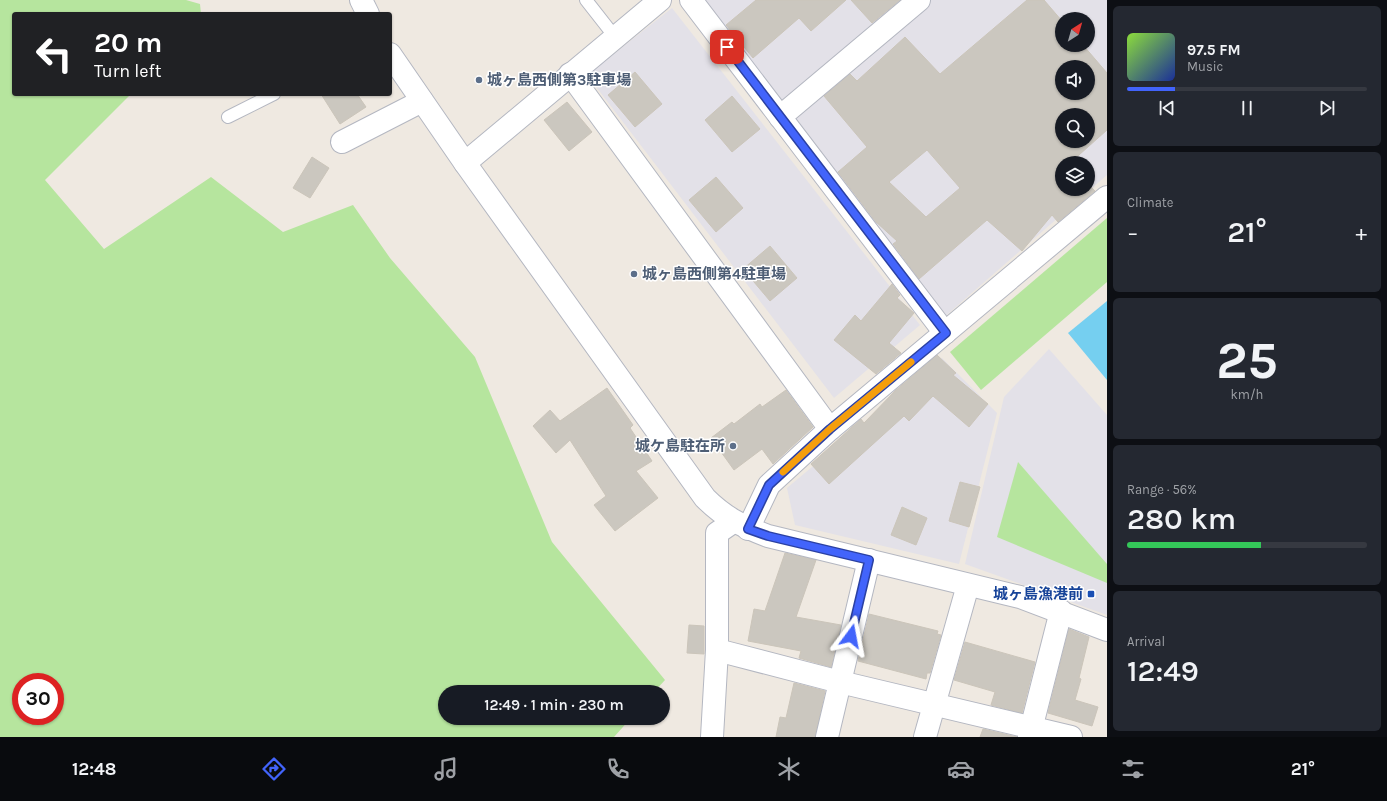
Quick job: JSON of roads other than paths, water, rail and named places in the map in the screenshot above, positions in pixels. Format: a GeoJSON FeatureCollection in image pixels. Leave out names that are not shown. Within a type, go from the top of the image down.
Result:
{"type":"FeatureCollection","features":[{"type":"Feature","properties":{"kind":"street"},"geometry":{"type":"LineString","coordinates":[[361,0],[367,12]]}},
{"type":"Feature","properties":{"kind":"street"},"geometry":{"type":"LineString","coordinates":[[465,163],[660,0]]}},
{"type":"Feature","properties":{"kind":"street"},"geometry":{"type":"LineString","coordinates":[[691,0],[946,333]]}},
{"type":"Feature","properties":{"kind":"street"},"geometry":{"type":"LineString","coordinates":[[780,117],[920,0]]}},
{"type":"Feature","properties":{"kind":"street"},"geometry":{"type":"LineString","coordinates":[[392,57],[465,163],[706,498],[716,509],[740,525],[768,536],[1020,598],[1107,630]]}},
{"type":"Feature","properties":{"kind":"street"},"geometry":{"type":"LineString","coordinates":[[570,74],[830,429]]}},
{"type":"Feature","properties":{"kind":"street"},"geometry":{"type":"LineString","coordinates":[[342,142],[422,101]]}},
{"type":"Feature","properties":{"kind":"street"},"geometry":{"type":"LineString","coordinates":[[712,737],[718,650],[717,533],[740,525],[769,485],[830,429],[1107,197]]}},
{"type":"Feature","properties":{"kind":"street"},"geometry":{"type":"LineString","coordinates":[[827,737],[869,560]]}},
{"type":"Feature","properties":{"kind":"street"},"geometry":{"type":"LineString","coordinates":[[925,737],[933,704],[968,585]]}},
{"type":"Feature","properties":{"kind":"street"},"geometry":{"type":"LineString","coordinates":[[1030,732],[1061,612]]}},
{"type":"Feature","properties":{"kind":"street"},"geometry":{"type":"LineString","coordinates":[[718,650],[840,682],[933,704],[1030,732],[1071,737]]}},
{"type":"Feature","properties":{"kind":"lane"},"geometry":{"type":"LineString","coordinates":[[586,0],[615,37]]}},
{"type":"Feature","properties":{"kind":"lane"},"geometry":{"type":"LineString","coordinates":[[228,117],[270,96]]}},
{"type":"Feature","properties":{"kind":"water"},"geometry":{"type":"Polygon","coordinates":[[[1107,301],[1107,380],[1068,333],[1107,301]]]}},
{"type":"Feature","properties":{"kind":"place","name":"城ヶ島西側第3駐車場"},"geometry":{"type":"Point","coordinates":[479,80]}},
{"type":"Feature","properties":{"kind":"place","name":"城ヶ島西側第4駐車場"},"geometry":{"type":"Point","coordinates":[634,274]}},
{"type":"Feature","properties":{"kind":"place","name":"城ケ島駐在所"},"geometry":{"type":"Point","coordinates":[733,446]}},
{"type":"Feature","properties":{"kind":"place","name":"城ヶ島漁港前"},"geometry":{"type":"Point","coordinates":[1091,594]}}]}
